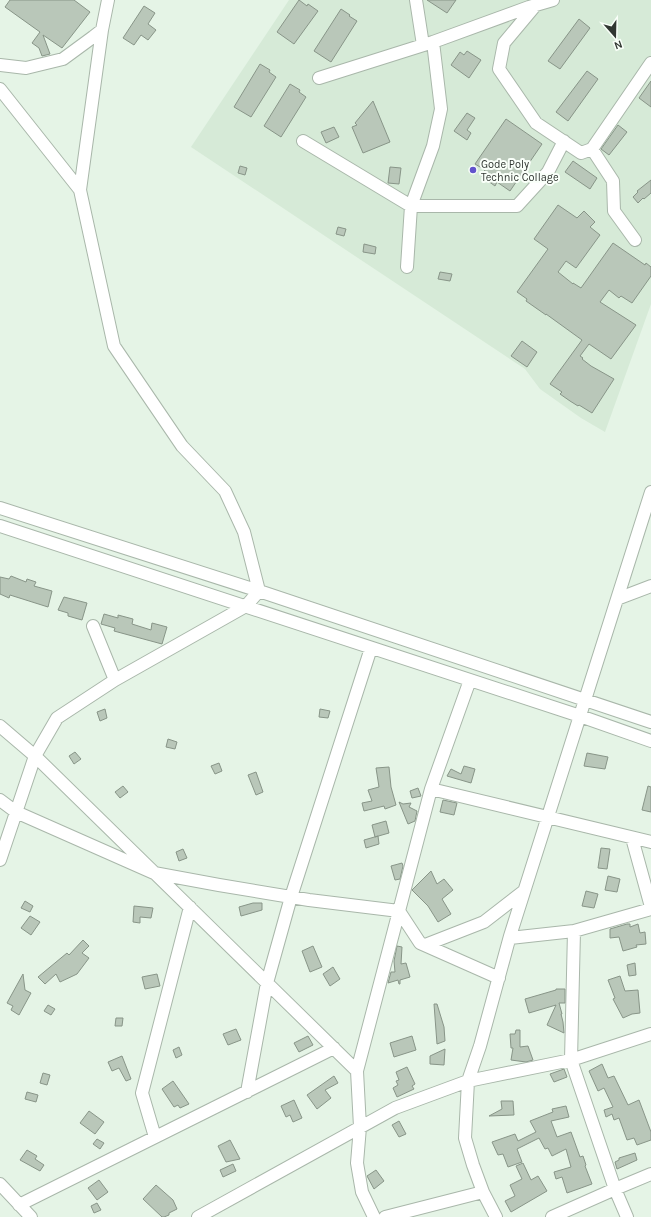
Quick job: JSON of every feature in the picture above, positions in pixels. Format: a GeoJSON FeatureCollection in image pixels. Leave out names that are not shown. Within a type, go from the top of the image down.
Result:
{"type":"FeatureCollection","features":[{"type":"Feature","properties":{"kind":"street"},"geometry":{"type":"LineString","coordinates":[[108,0],[102,30],[80,190],[114,346],[182,446],[225,490],[244,532],[259,591]]}},
{"type":"Feature","properties":{"kind":"street"},"geometry":{"type":"LineString","coordinates":[[407,267],[411,206],[433,146],[441,109],[428,43],[416,0]]}},
{"type":"Feature","properties":{"kind":"street"},"geometry":{"type":"LineString","coordinates":[[319,78],[428,43],[553,0]]}},
{"type":"Feature","properties":{"kind":"street"},"geometry":{"type":"LineString","coordinates":[[535,6],[504,43],[499,69],[536,123],[581,153],[592,149],[651,63]]}},
{"type":"Feature","properties":{"kind":"street"},"geometry":{"type":"LineString","coordinates":[[0,65],[26,68],[63,59],[102,30]]}},
{"type":"Feature","properties":{"kind":"street"},"geometry":{"type":"LineString","coordinates":[[0,89],[80,190]]}},
{"type":"Feature","properties":{"kind":"street"},"geometry":{"type":"LineString","coordinates":[[303,141],[411,206],[517,206],[548,172],[564,141]]}},
{"type":"Feature","properties":{"kind":"street"},"geometry":{"type":"LineString","coordinates":[[592,149],[613,181],[614,211],[635,240]]}},
{"type":"Feature","properties":{"kind":"street"},"geometry":{"type":"LineString","coordinates":[[496,1217],[483,1192],[465,1138],[468,1081],[480,1046],[498,978],[524,891],[651,492]]}},
{"type":"Feature","properties":{"kind":"street"},"geometry":{"type":"LineString","coordinates":[[0,508],[259,591],[651,722]]}},
{"type":"Feature","properties":{"kind":"street"},"geometry":{"type":"LineString","coordinates":[[19,532],[24,516]]}},
{"type":"Feature","properties":{"kind":"street"},"geometry":{"type":"LineString","coordinates":[[0,526],[580,716],[651,741]]}},
{"type":"Feature","properties":{"kind":"street"},"geometry":{"type":"LineString","coordinates":[[617,599],[651,586]]}},
{"type":"Feature","properties":{"kind":"street"},"geometry":{"type":"LineString","coordinates":[[0,860],[35,756],[57,718],[116,680],[246,606],[259,591]]}},
{"type":"Feature","properties":{"kind":"street"},"geometry":{"type":"LineString","coordinates":[[93,626],[116,680]]}},
{"type":"Feature","properties":{"kind":"street"},"geometry":{"type":"LineString","coordinates":[[247,1092],[267,983],[291,897],[371,648]]}},
{"type":"Feature","properties":{"kind":"street"},"geometry":{"type":"LineString","coordinates":[[374,1217],[362,1192],[358,1163],[360,1127],[357,1071],[431,789],[470,680]]}},
{"type":"Feature","properties":{"kind":"street"},"geometry":{"type":"LineString","coordinates":[[0,726],[35,756],[357,1071]]}},
{"type":"Feature","properties":{"kind":"street"},"geometry":{"type":"LineString","coordinates":[[431,789],[651,842]]}},
{"type":"Feature","properties":{"kind":"street"},"geometry":{"type":"LineString","coordinates":[[0,800],[16,812],[154,873],[291,897],[399,911],[420,943],[498,978]]}},
{"type":"Feature","properties":{"kind":"street"},"geometry":{"type":"LineString","coordinates":[[510,938],[574,931],[651,908],[632,838]]}},
{"type":"Feature","properties":{"kind":"street"},"geometry":{"type":"LineString","coordinates":[[425,945],[484,922],[524,891]]}},
{"type":"Feature","properties":{"kind":"street"},"geometry":{"type":"LineString","coordinates":[[155,1137],[142,1093],[190,907]]}},
{"type":"Feature","properties":{"kind":"street"},"geometry":{"type":"LineString","coordinates":[[574,931],[571,1060],[615,1188],[627,1217]]}},
{"type":"Feature","properties":{"kind":"street"},"geometry":{"type":"LineString","coordinates":[[198,1217],[395,1108],[468,1081],[571,1060],[651,1034]]}},
{"type":"Feature","properties":{"kind":"street"},"geometry":{"type":"LineString","coordinates":[[19,1205],[334,1048]]}},
{"type":"Feature","properties":{"kind":"street"},"geometry":{"type":"LineString","coordinates":[[552,1217],[615,1188],[651,1174]]}},
{"type":"Feature","properties":{"kind":"street"},"geometry":{"type":"LineString","coordinates":[[0,1184],[31,1217]]}},
{"type":"Feature","properties":{"kind":"street"},"geometry":{"type":"LineString","coordinates":[[385,1217],[483,1192]]}},
{"type":"Feature","properties":{"kind":"shaded area"},"geometry":{"type":"Polygon","coordinates":[[[289,0],[651,0],[651,304],[605,432],[581,418],[540,389],[525,369],[191,147],[289,0]]]}},
{"type":"Feature","properties":{"kind":"building"},"geometry":{"type":"Polygon","coordinates":[[[10,0],[74,0],[90,12],[62,48],[43,35],[50,54],[42,56],[39,48],[32,43],[40,32],[5,7],[10,0]]]}},
{"type":"Feature","properties":{"kind":"building"},"geometry":{"type":"Polygon","coordinates":[[[299,0],[318,11],[294,44],[277,32],[299,0]]]}},
{"type":"Feature","properties":{"kind":"building"},"geometry":{"type":"Polygon","coordinates":[[[427,0],[456,0],[447,13],[427,0]]]}},
{"type":"Feature","properties":{"kind":"building"},"geometry":{"type":"Polygon","coordinates":[[[144,6],[155,13],[148,24],[156,30],[148,40],[141,35],[134,45],[123,38],[144,6]]]}},
{"type":"Feature","properties":{"kind":"building"},"geometry":{"type":"Polygon","coordinates":[[[341,9],[357,21],[331,62],[314,51],[341,9]]]}},
{"type":"Feature","properties":{"kind":"building"},"geometry":{"type":"Polygon","coordinates":[[[579,19],[590,28],[560,69],[548,61],[579,19]]]}},
{"type":"Feature","properties":{"kind":"building"},"geometry":{"type":"Polygon","coordinates":[[[467,51],[481,60],[469,78],[451,65],[460,52],[464,55],[467,51]]]}},
{"type":"Feature","properties":{"kind":"building"},"geometry":{"type":"Polygon","coordinates":[[[260,64],[270,70],[269,72],[276,77],[251,117],[234,107],[260,64]]]}},
{"type":"Feature","properties":{"kind":"building"},"geometry":{"type":"Polygon","coordinates":[[[587,71],[598,79],[568,121],[556,112],[587,71]]]}},
{"type":"Feature","properties":{"kind":"building"},"geometry":{"type":"Polygon","coordinates":[[[651,81],[651,107],[639,98],[651,81]]]}},
{"type":"Feature","properties":{"kind":"building"},"geometry":{"type":"Polygon","coordinates":[[[290,84],[300,90],[299,92],[306,97],[281,137],[264,126],[290,84]]]}},
{"type":"Feature","properties":{"kind":"building"},"geometry":{"type":"Polygon","coordinates":[[[373,101],[390,142],[363,153],[352,127],[357,125],[355,123],[373,101]]]}},
{"type":"Feature","properties":{"kind":"building"},"geometry":{"type":"Polygon","coordinates":[[[467,113],[475,118],[467,130],[471,133],[467,140],[454,131],[467,113]]]}},
{"type":"Feature","properties":{"kind":"building"},"geometry":{"type":"Polygon","coordinates":[[[506,119],[542,144],[510,191],[497,182],[495,186],[481,176],[485,170],[475,164],[506,119]]]}},
{"type":"Feature","properties":{"kind":"building"},"geometry":{"type":"Polygon","coordinates":[[[618,125],[627,132],[609,155],[601,149],[618,125]]]}},
{"type":"Feature","properties":{"kind":"building"},"geometry":{"type":"Polygon","coordinates":[[[334,127],[339,137],[326,143],[321,132],[334,127]]]}},
{"type":"Feature","properties":{"kind":"building"},"geometry":{"type":"Polygon","coordinates":[[[573,161],[597,178],[590,189],[565,172],[573,161]]]}},
{"type":"Feature","properties":{"kind":"building"},"geometry":{"type":"Polygon","coordinates":[[[240,166],[247,168],[245,175],[238,173],[240,166]]]}},
{"type":"Feature","properties":{"kind":"building"},"geometry":{"type":"Polygon","coordinates":[[[390,167],[401,168],[399,184],[388,183],[390,167]]]}},
{"type":"Feature","properties":{"kind":"building"},"geometry":{"type":"Polygon","coordinates":[[[651,180],[651,193],[638,203],[633,197],[638,192],[637,191],[651,180]]]}},
{"type":"Feature","properties":{"kind":"building"},"geometry":{"type":"Polygon","coordinates":[[[558,205],[577,218],[584,211],[595,222],[590,227],[600,235],[576,268],[566,261],[558,272],[573,284],[581,288],[613,243],[645,265],[646,263],[651,267],[651,276],[632,303],[621,296],[619,298],[609,290],[600,302],[636,325],[611,359],[589,344],[580,356],[591,366],[614,379],[592,413],[570,401],[560,394],[562,392],[550,384],[582,340],[526,301],[527,299],[517,292],[548,249],[534,239],[558,205]]]}},
{"type":"Feature","properties":{"kind":"building"},"geometry":{"type":"Polygon","coordinates":[[[338,227],[346,229],[344,236],[336,234],[338,227]]]}},
{"type":"Feature","properties":{"kind":"building"},"geometry":{"type":"Polygon","coordinates":[[[364,244],[376,247],[375,254],[363,252],[364,244]]]}},
{"type":"Feature","properties":{"kind":"building"},"geometry":{"type":"Polygon","coordinates":[[[440,272],[452,274],[450,281],[438,279],[440,272]]]}},
{"type":"Feature","properties":{"kind":"building"},"geometry":{"type":"Polygon","coordinates":[[[522,341],[537,352],[527,367],[511,356],[522,341]]]}},
{"type":"Feature","properties":{"kind":"building"},"geometry":{"type":"Polygon","coordinates":[[[11,576],[26,582],[27,579],[36,582],[34,586],[52,591],[48,607],[10,595],[9,598],[0,594],[0,577],[9,579],[11,576]]]}},
{"type":"Feature","properties":{"kind":"building"},"geometry":{"type":"Polygon","coordinates":[[[64,597],[87,603],[82,620],[68,616],[68,613],[58,610],[64,597]]]}},
{"type":"Feature","properties":{"kind":"building"},"geometry":{"type":"Polygon","coordinates":[[[104,614],[118,618],[118,615],[133,619],[132,624],[151,630],[152,623],[167,627],[162,644],[114,631],[115,628],[101,624],[104,614]]]}},
{"type":"Feature","properties":{"kind":"building"},"geometry":{"type":"Polygon","coordinates":[[[105,709],[107,718],[100,721],[97,712],[105,709]]]}},
{"type":"Feature","properties":{"kind":"building"},"geometry":{"type":"Polygon","coordinates":[[[320,709],[330,711],[328,718],[319,717],[320,709]]]}},
{"type":"Feature","properties":{"kind":"building"},"geometry":{"type":"Polygon","coordinates":[[[168,739],[177,742],[175,749],[166,747],[168,739]]]}},
{"type":"Feature","properties":{"kind":"building"},"geometry":{"type":"Polygon","coordinates":[[[75,752],[81,759],[74,764],[69,756],[75,752]]]}},
{"type":"Feature","properties":{"kind":"building"},"geometry":{"type":"Polygon","coordinates":[[[587,753],[608,757],[605,769],[584,766],[587,753]]]}},
{"type":"Feature","properties":{"kind":"building"},"geometry":{"type":"Polygon","coordinates":[[[219,763],[222,771],[215,774],[211,766],[219,763]]]}},
{"type":"Feature","properties":{"kind":"building"},"geometry":{"type":"Polygon","coordinates":[[[464,766],[475,769],[471,783],[447,776],[451,769],[461,774],[464,766]]]}},
{"type":"Feature","properties":{"kind":"building"},"geometry":{"type":"Polygon","coordinates":[[[389,767],[391,787],[396,805],[385,809],[384,806],[364,811],[362,803],[372,801],[368,790],[379,787],[376,768],[389,767]]]}},
{"type":"Feature","properties":{"kind":"building"},"geometry":{"type":"Polygon","coordinates":[[[256,772],[263,792],[256,795],[248,775],[256,772]]]}},
{"type":"Feature","properties":{"kind":"building"},"geometry":{"type":"Polygon","coordinates":[[[123,786],[128,792],[120,798],[115,792],[123,786]]]}},
{"type":"Feature","properties":{"kind":"building"},"geometry":{"type":"Polygon","coordinates":[[[648,786],[651,787],[651,812],[642,810],[648,786]]]}},
{"type":"Feature","properties":{"kind":"building"},"geometry":{"type":"Polygon","coordinates":[[[418,788],[421,796],[412,798],[410,791],[418,788]]]}},
{"type":"Feature","properties":{"kind":"building"},"geometry":{"type":"Polygon","coordinates":[[[443,800],[457,803],[454,815],[440,812],[443,800]]]}},
{"type":"Feature","properties":{"kind":"building"},"geometry":{"type":"Polygon","coordinates":[[[399,802],[403,804],[411,803],[409,807],[417,811],[415,821],[408,824],[399,802]]]}},
{"type":"Feature","properties":{"kind":"building"},"geometry":{"type":"Polygon","coordinates":[[[386,821],[389,833],[375,837],[372,825],[386,821]]]}},
{"type":"Feature","properties":{"kind":"building"},"geometry":{"type":"Polygon","coordinates":[[[378,836],[379,844],[366,848],[364,840],[378,836]]]}},
{"type":"Feature","properties":{"kind":"building"},"geometry":{"type":"Polygon","coordinates":[[[601,848],[610,849],[607,869],[598,868],[601,848]]]}},
{"type":"Feature","properties":{"kind":"building"},"geometry":{"type":"Polygon","coordinates":[[[183,849],[187,858],[179,861],[176,852],[183,849]]]}},
{"type":"Feature","properties":{"kind":"building"},"geometry":{"type":"Polygon","coordinates":[[[402,863],[403,866],[400,879],[395,880],[391,866],[402,863]]]}},
{"type":"Feature","properties":{"kind":"building"},"geometry":{"type":"Polygon","coordinates":[[[431,871],[437,884],[444,879],[453,890],[442,899],[451,914],[438,922],[428,906],[412,890],[431,871]]]}},
{"type":"Feature","properties":{"kind":"building"},"geometry":{"type":"Polygon","coordinates":[[[608,876],[620,879],[617,892],[605,890],[608,876]]]}},
{"type":"Feature","properties":{"kind":"building"},"geometry":{"type":"Polygon","coordinates":[[[586,891],[598,894],[594,908],[582,906],[586,891]]]}},
{"type":"Feature","properties":{"kind":"building"},"geometry":{"type":"Polygon","coordinates":[[[25,901],[33,906],[30,912],[21,908],[25,901]]]}},
{"type":"Feature","properties":{"kind":"building"},"geometry":{"type":"Polygon","coordinates":[[[253,903],[262,903],[262,910],[241,916],[239,907],[253,903]]]}},
{"type":"Feature","properties":{"kind":"building"},"geometry":{"type":"Polygon","coordinates":[[[134,906],[153,908],[151,918],[140,917],[140,923],[133,922],[134,906]]]}},
{"type":"Feature","properties":{"kind":"building"},"geometry":{"type":"Polygon","coordinates":[[[30,916],[40,922],[31,935],[21,928],[30,916]]]}},
{"type":"Feature","properties":{"kind":"building"},"geometry":{"type":"Polygon","coordinates":[[[630,924],[630,927],[638,924],[640,933],[645,932],[646,944],[636,945],[637,947],[623,951],[619,937],[610,938],[610,929],[630,924]]]}},
{"type":"Feature","properties":{"kind":"building"},"geometry":{"type":"Polygon","coordinates":[[[83,940],[89,946],[82,953],[89,958],[77,974],[60,982],[56,974],[45,984],[38,977],[67,953],[69,955],[83,940]]]}},
{"type":"Feature","properties":{"kind":"building"},"geometry":{"type":"Polygon","coordinates":[[[313,946],[322,967],[310,972],[302,951],[313,946]]]}},
{"type":"Feature","properties":{"kind":"building"},"geometry":{"type":"Polygon","coordinates":[[[397,946],[402,947],[401,964],[406,963],[410,977],[400,980],[400,984],[398,980],[388,983],[391,972],[395,972],[394,961],[397,946]]]}},
{"type":"Feature","properties":{"kind":"building"},"geometry":{"type":"Polygon","coordinates":[[[635,963],[636,975],[629,976],[627,965],[635,963]]]}},
{"type":"Feature","properties":{"kind":"building"},"geometry":{"type":"Polygon","coordinates":[[[333,967],[340,979],[330,986],[323,974],[333,967]]]}},
{"type":"Feature","properties":{"kind":"building"},"geometry":{"type":"Polygon","coordinates":[[[23,974],[25,990],[31,993],[19,1015],[11,1010],[13,1006],[7,1003],[23,974]]]}},
{"type":"Feature","properties":{"kind":"building"},"geometry":{"type":"Polygon","coordinates":[[[157,974],[160,986],[145,989],[142,977],[157,974]]]}},
{"type":"Feature","properties":{"kind":"building"},"geometry":{"type":"Polygon","coordinates":[[[620,976],[625,991],[638,990],[640,1013],[632,1014],[623,1018],[613,999],[615,998],[608,980],[620,976]]]}},
{"type":"Feature","properties":{"kind":"building"},"geometry":{"type":"Polygon","coordinates":[[[556,989],[565,989],[565,1003],[559,1003],[564,1033],[547,1025],[556,1005],[529,1013],[525,999],[556,989]]]}},
{"type":"Feature","properties":{"kind":"building"},"geometry":{"type":"Polygon","coordinates":[[[434,1004],[437,1004],[444,1027],[445,1041],[437,1044],[434,1004]]]}},
{"type":"Feature","properties":{"kind":"building"},"geometry":{"type":"Polygon","coordinates":[[[48,1005],[55,1009],[51,1015],[44,1011],[48,1005]]]}},
{"type":"Feature","properties":{"kind":"building"},"geometry":{"type":"Polygon","coordinates":[[[116,1018],[123,1018],[122,1026],[115,1026],[116,1018]]]}},
{"type":"Feature","properties":{"kind":"building"},"geometry":{"type":"Polygon","coordinates":[[[236,1029],[241,1040],[228,1045],[223,1034],[236,1029]]]}},
{"type":"Feature","properties":{"kind":"building"},"geometry":{"type":"Polygon","coordinates":[[[516,1030],[520,1030],[520,1047],[528,1046],[533,1060],[526,1062],[511,1060],[513,1048],[511,1048],[510,1034],[515,1034],[516,1030]]]}},
{"type":"Feature","properties":{"kind":"building"},"geometry":{"type":"Polygon","coordinates":[[[308,1036],[313,1045],[299,1052],[294,1043],[308,1036]]]}},
{"type":"Feature","properties":{"kind":"building"},"geometry":{"type":"Polygon","coordinates":[[[412,1036],[416,1050],[394,1057],[390,1043],[412,1036]]]}},
{"type":"Feature","properties":{"kind":"building"},"geometry":{"type":"Polygon","coordinates":[[[179,1047],[182,1055],[176,1058],[173,1050],[179,1047]]]}},
{"type":"Feature","properties":{"kind":"building"},"geometry":{"type":"Polygon","coordinates":[[[445,1049],[444,1065],[430,1064],[430,1056],[445,1049]]]}},
{"type":"Feature","properties":{"kind":"building"},"geometry":{"type":"Polygon","coordinates":[[[122,1056],[131,1079],[126,1081],[119,1068],[112,1071],[108,1062],[122,1056]]]}},
{"type":"Feature","properties":{"kind":"building"},"geometry":{"type":"Polygon","coordinates":[[[602,1064],[608,1078],[614,1076],[628,1105],[639,1100],[651,1132],[651,1140],[637,1145],[634,1138],[627,1140],[619,1118],[614,1120],[612,1114],[606,1117],[604,1110],[613,1107],[604,1088],[598,1091],[589,1071],[602,1064]]]}},
{"type":"Feature","properties":{"kind":"building"},"geometry":{"type":"Polygon","coordinates":[[[407,1067],[415,1084],[412,1086],[414,1089],[397,1097],[393,1088],[398,1085],[396,1081],[399,1080],[396,1072],[407,1067]]]}},
{"type":"Feature","properties":{"kind":"building"},"geometry":{"type":"Polygon","coordinates":[[[564,1069],[567,1077],[554,1082],[550,1074],[564,1069]]]}},
{"type":"Feature","properties":{"kind":"building"},"geometry":{"type":"Polygon","coordinates":[[[43,1073],[50,1075],[47,1085],[40,1083],[43,1073]]]}},
{"type":"Feature","properties":{"kind":"building"},"geometry":{"type":"Polygon","coordinates":[[[334,1076],[338,1083],[325,1090],[331,1098],[317,1109],[307,1095],[334,1076]]]}},
{"type":"Feature","properties":{"kind":"building"},"geometry":{"type":"Polygon","coordinates":[[[173,1081],[189,1104],[180,1108],[178,1105],[174,1107],[162,1089],[173,1081]]]}},
{"type":"Feature","properties":{"kind":"building"},"geometry":{"type":"Polygon","coordinates":[[[27,1092],[38,1095],[36,1102],[25,1099],[27,1092]]]}},
{"type":"Feature","properties":{"kind":"building"},"geometry":{"type":"Polygon","coordinates":[[[294,1100],[302,1118],[293,1122],[290,1115],[286,1117],[281,1106],[294,1100]]]}},
{"type":"Feature","properties":{"kind":"building"},"geometry":{"type":"Polygon","coordinates":[[[501,1101],[513,1101],[514,1115],[489,1116],[502,1109],[501,1101]]]}},
{"type":"Feature","properties":{"kind":"building"},"geometry":{"type":"Polygon","coordinates":[[[566,1106],[569,1117],[551,1121],[557,1137],[571,1132],[580,1157],[583,1156],[592,1184],[567,1193],[562,1177],[556,1179],[554,1172],[571,1167],[566,1149],[552,1156],[548,1148],[545,1149],[539,1138],[517,1149],[522,1162],[508,1167],[503,1154],[498,1155],[492,1142],[515,1134],[518,1141],[536,1132],[530,1121],[553,1112],[552,1109],[566,1106]]]}},
{"type":"Feature","properties":{"kind":"building"},"geometry":{"type":"Polygon","coordinates":[[[89,1111],[104,1122],[95,1134],[80,1123],[89,1111]]]}},
{"type":"Feature","properties":{"kind":"building"},"geometry":{"type":"Polygon","coordinates":[[[399,1121],[406,1134],[399,1137],[392,1125],[399,1121]]]}},
{"type":"Feature","properties":{"kind":"building"},"geometry":{"type":"Polygon","coordinates":[[[97,1139],[104,1143],[100,1149],[93,1144],[97,1139]]]}},
{"type":"Feature","properties":{"kind":"building"},"geometry":{"type":"Polygon","coordinates":[[[230,1140],[240,1159],[226,1162],[218,1146],[230,1140]]]}},
{"type":"Feature","properties":{"kind":"building"},"geometry":{"type":"Polygon","coordinates":[[[27,1150],[37,1156],[35,1159],[44,1165],[40,1171],[20,1160],[27,1150]]]}},
{"type":"Feature","properties":{"kind":"building"},"geometry":{"type":"Polygon","coordinates":[[[635,1153],[637,1160],[617,1169],[615,1162],[619,1160],[619,1158],[635,1153]]]}},
{"type":"Feature","properties":{"kind":"building"},"geometry":{"type":"Polygon","coordinates":[[[523,1163],[531,1180],[538,1176],[547,1191],[511,1212],[505,1201],[515,1196],[510,1185],[522,1179],[516,1166],[523,1163]]]}},
{"type":"Feature","properties":{"kind":"building"},"geometry":{"type":"Polygon","coordinates":[[[233,1164],[236,1171],[223,1177],[220,1170],[233,1164]]]}},
{"type":"Feature","properties":{"kind":"building"},"geometry":{"type":"Polygon","coordinates":[[[376,1170],[384,1181],[374,1189],[367,1176],[376,1170]]]}},
{"type":"Feature","properties":{"kind":"building"},"geometry":{"type":"Polygon","coordinates":[[[99,1180],[108,1192],[97,1200],[88,1188],[99,1180]]]}},
{"type":"Feature","properties":{"kind":"building"},"geometry":{"type":"Polygon","coordinates":[[[156,1185],[173,1200],[177,1209],[164,1217],[162,1217],[143,1199],[156,1185]]]}},
{"type":"Feature","properties":{"kind":"building"},"geometry":{"type":"Polygon","coordinates":[[[97,1203],[101,1210],[94,1213],[91,1206],[97,1203]]]}},
{"type":"Feature","properties":{"kind":"place","name":"Gode Poly Technic Collage"},"geometry":{"type":"Point","coordinates":[473,170]}}]}
